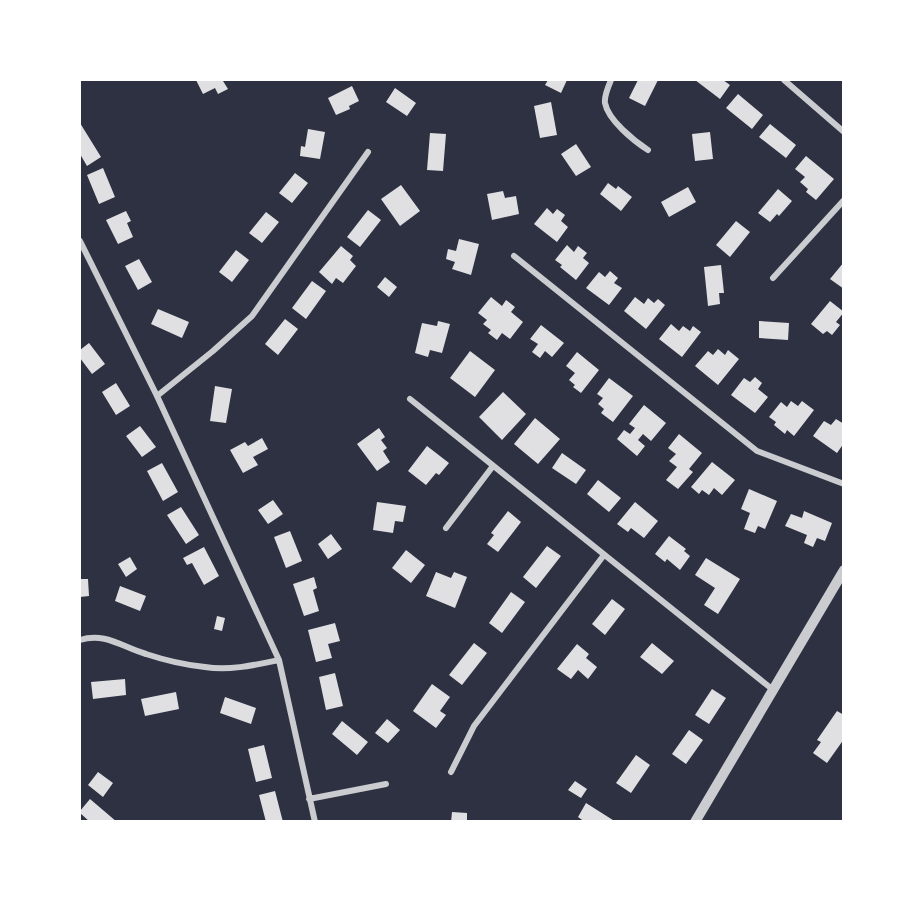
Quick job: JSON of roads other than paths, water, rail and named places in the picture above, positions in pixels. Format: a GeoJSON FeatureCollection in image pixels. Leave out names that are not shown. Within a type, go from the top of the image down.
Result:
{"type":"FeatureCollection","features":[{"type":"Feature","properties":{"kind":"street"},"geometry":{"type":"LineString","coordinates":[[611,80],[605,95],[605,104],[633,140],[648,150]]}},
{"type":"Feature","properties":{"kind":"street"},"geometry":{"type":"LineString","coordinates":[[784,80],[843,132]]}},
{"type":"Feature","properties":{"kind":"street"},"geometry":{"type":"LineString","coordinates":[[157,396],[252,316],[368,152]]}},
{"type":"Feature","properties":{"kind":"street"},"geometry":{"type":"LineString","coordinates":[[773,278],[843,200]]}},
{"type":"Feature","properties":{"kind":"street"},"geometry":{"type":"LineString","coordinates":[[80,241],[157,396],[279,660],[315,822]]}},
{"type":"Feature","properties":{"kind":"street"},"geometry":{"type":"LineString","coordinates":[[514,256],[757,451],[843,484]]}},
{"type":"Feature","properties":{"kind":"street"},"geometry":{"type":"LineString","coordinates":[[410,399],[771,689]]}},
{"type":"Feature","properties":{"kind":"street"},"geometry":{"type":"LineString","coordinates":[[446,528],[493,466]]}},
{"type":"Feature","properties":{"kind":"street"},"geometry":{"type":"LineString","coordinates":[[451,772],[474,726],[604,555]]}},
{"type":"Feature","properties":{"kind":"street"},"geometry":{"type":"LineString","coordinates":[[694,822],[843,570]]}},
{"type":"Feature","properties":{"kind":"street"},"geometry":{"type":"LineString","coordinates":[[80,640],[91,636],[112,640],[144,654],[206,668],[243,668],[279,660]]}},
{"type":"Feature","properties":{"kind":"street"},"geometry":{"type":"LineString","coordinates":[[309,799],[386,784]]}}]}
